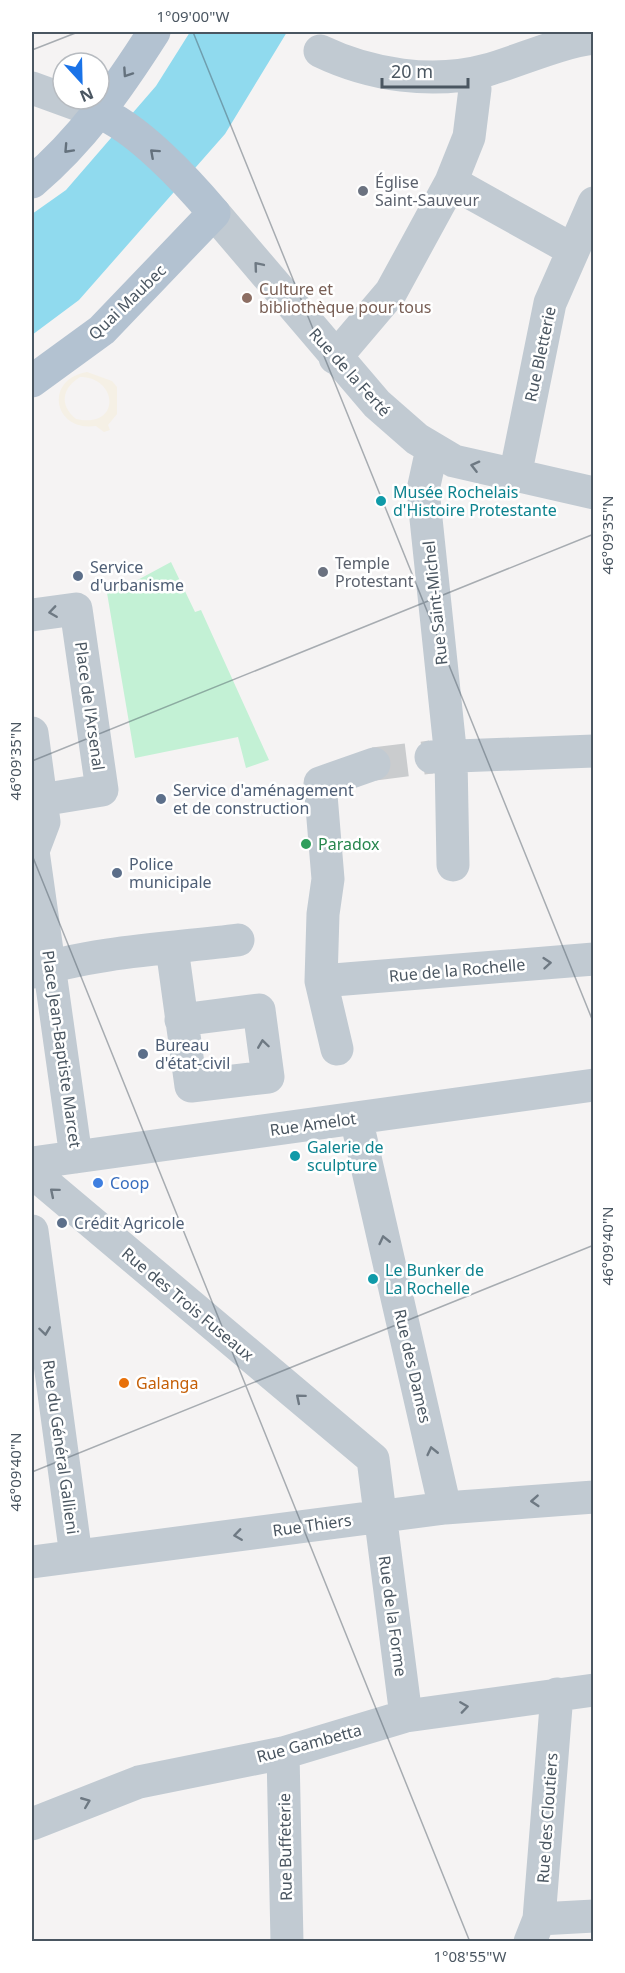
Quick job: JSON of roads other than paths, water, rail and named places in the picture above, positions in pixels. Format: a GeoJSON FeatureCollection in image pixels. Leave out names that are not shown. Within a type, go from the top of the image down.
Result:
{"type":"FeatureCollection","features":[{"type":"Feature","properties":{"kind":"main road"},"geometry":{"type":"LineString","coordinates":[[32,182],[107,115],[154,32]]}},
{"type":"Feature","properties":{"kind":"main road"},"geometry":{"type":"LineString","coordinates":[[107,115],[192,187],[214,213]]}},
{"type":"Feature","properties":{"kind":"main road","name":"Quai Maubec"},"geometry":{"type":"LineString","coordinates":[[32,381],[102,330],[214,213]]}},
{"type":"Feature","properties":{"kind":"street"},"geometry":{"type":"LineString","coordinates":[[320,51],[358,67],[409,76],[443,77],[471,74],[594,38]]}},
{"type":"Feature","properties":{"kind":"street"},"geometry":{"type":"LineString","coordinates":[[335,358],[391,292],[451,182],[469,137],[475,89],[471,74]]}},
{"type":"Feature","properties":{"kind":"street"},"geometry":{"type":"LineString","coordinates":[[32,88],[107,115]]}},
{"type":"Feature","properties":{"kind":"street"},"geometry":{"type":"LineString","coordinates":[[451,182],[573,250]]}},
{"type":"Feature","properties":{"kind":"street","name":"Rue Bletterie"},"geometry":{"type":"LineString","coordinates":[[515,476],[550,303],[594,203]]}},
{"type":"Feature","properties":{"kind":"street","name":"Rue de la Ferté"},"geometry":{"type":"LineString","coordinates":[[214,213],[335,358],[377,404],[432,449],[454,461],[594,493]]}},
{"type":"Feature","properties":{"kind":"street","name":"Rue Saint-Michel"},"geometry":{"type":"LineString","coordinates":[[432,449],[423,490],[441,758],[453,865]]}},
{"type":"Feature","properties":{"kind":"street","name":"Place de l'Arsenal"},"geometry":{"type":"LineString","coordinates":[[32,615],[75,609],[102,790],[41,800]]}},
{"type":"Feature","properties":{"kind":"street"},"geometry":{"type":"LineString","coordinates":[[32,733],[41,800]]}},
{"type":"Feature","properties":{"kind":"street"},"geometry":{"type":"LineString","coordinates":[[441,758],[594,751]]}},
{"type":"Feature","properties":{"kind":"street"},"geometry":{"type":"LineString","coordinates":[[337,1049],[321,981],[322,914],[328,879],[320,783],[374,764]]}},
{"type":"Feature","properties":{"kind":"street","name":"Place Jean-Baptiste Marcet"},"geometry":{"type":"LineString","coordinates":[[41,800],[45,822],[33,851],[41,968],[76,1157]]}},
{"type":"Feature","properties":{"kind":"street"},"geometry":{"type":"LineString","coordinates":[[41,968],[238,940]]}},
{"type":"Feature","properties":{"kind":"street"},"geometry":{"type":"LineString","coordinates":[[172,948],[181,1020],[191,1086],[268,1077],[259,1010],[181,1020]]}},
{"type":"Feature","properties":{"kind":"street","name":"Rue de la Rochelle"},"geometry":{"type":"LineString","coordinates":[[321,981],[594,959]]}},
{"type":"Feature","properties":{"kind":"street","name":"Rue Amelot"},"geometry":{"type":"LineString","coordinates":[[32,1163],[594,1085]]}},
{"type":"Feature","properties":{"kind":"street","name":"Rue des Dames"},"geometry":{"type":"LineString","coordinates":[[356,1118],[446,1508]]}},
{"type":"Feature","properties":{"kind":"street","name":"Rue des Trois Fuseaux"},"geometry":{"type":"LineString","coordinates":[[32,1172],[373,1460],[379,1516]]}},
{"type":"Feature","properties":{"kind":"street","name":"Rue du Général Gallieni"},"geometry":{"type":"LineString","coordinates":[[32,1231],[76,1556]]}},
{"type":"Feature","properties":{"kind":"street","name":"Rue Thiers"},"geometry":{"type":"LineString","coordinates":[[32,1562],[446,1508],[594,1497]]}},
{"type":"Feature","properties":{"kind":"street","name":"Rue de la Forme"},"geometry":{"type":"LineString","coordinates":[[379,1516],[406,1716]]}},
{"type":"Feature","properties":{"kind":"street","name":"Rue Gambetta"},"geometry":{"type":"LineString","coordinates":[[32,1824],[139,1782],[283,1753],[406,1716],[594,1690]]}},
{"type":"Feature","properties":{"kind":"street","name":"Rue des Cloutiers"},"geometry":{"type":"LineString","coordinates":[[535,1930],[556,1694]]}},
{"type":"Feature","properties":{"kind":"street","name":"Rue Buffeterie"},"geometry":{"type":"LineString","coordinates":[[283,1753],[287,1941]]}},
{"type":"Feature","properties":{"kind":"street"},"geometry":{"type":"LineString","coordinates":[[535,1930],[594,1916]]}},
{"type":"Feature","properties":{"kind":"water"},"geometry":{"type":"Polygon","coordinates":[[[190,32],[287,32],[225,134],[79,300],[32,335],[32,214],[66,190],[156,86],[190,32]]]}},
{"type":"Feature","properties":{"kind":"tunnel"},"geometry":{"type":"LineString","coordinates":[[374,764],[431,757]]}},
{"type":"Feature","properties":{"kind":"place","name":"Église Saint-Sauveur"},"geometry":{"type":"Point","coordinates":[363,191]}},
{"type":"Feature","properties":{"kind":"place","name":"Culture et bibliothèque pour tous"},"geometry":{"type":"Point","coordinates":[247,298]}},
{"type":"Feature","properties":{"kind":"place","name":"Musée Rochelais d'Histoire Protestante"},"geometry":{"type":"Point","coordinates":[381,501]}},
{"type":"Feature","properties":{"kind":"place","name":"Temple Protestant"},"geometry":{"type":"Point","coordinates":[323,572]}},
{"type":"Feature","properties":{"kind":"place","name":"Service d'urbanisme"},"geometry":{"type":"Point","coordinates":[78,576]}},
{"type":"Feature","properties":{"kind":"place","name":"Service d'aménagement et de construction"},"geometry":{"type":"Point","coordinates":[161,799]}},
{"type":"Feature","properties":{"kind":"place","name":"Paradox"},"geometry":{"type":"Point","coordinates":[306,844]}},
{"type":"Feature","properties":{"kind":"place","name":"Police municipale"},"geometry":{"type":"Point","coordinates":[117,873]}},
{"type":"Feature","properties":{"kind":"place","name":"Bureau d'état-civil"},"geometry":{"type":"Point","coordinates":[143,1054]}},
{"type":"Feature","properties":{"kind":"place","name":"Galerie de sculpture"},"geometry":{"type":"Point","coordinates":[295,1156]}},
{"type":"Feature","properties":{"kind":"place","name":"Coop"},"geometry":{"type":"Point","coordinates":[98,1183]}},
{"type":"Feature","properties":{"kind":"place","name":"Crédit Agricole"},"geometry":{"type":"Point","coordinates":[62,1223]}},
{"type":"Feature","properties":{"kind":"place","name":"Le Bunker de La Rochelle"},"geometry":{"type":"Point","coordinates":[373,1279]}},
{"type":"Feature","properties":{"kind":"place","name":"Galanga"},"geometry":{"type":"Point","coordinates":[124,1383]}}]}
